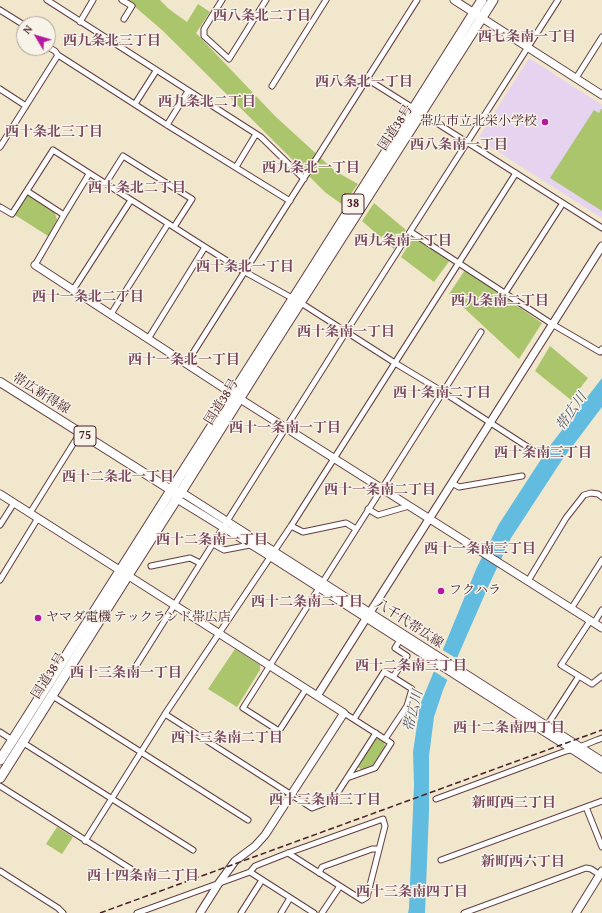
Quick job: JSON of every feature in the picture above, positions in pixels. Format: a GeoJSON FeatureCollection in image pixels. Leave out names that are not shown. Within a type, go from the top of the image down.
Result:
{"type":"FeatureCollection","features":[{"type":"Feature","properties":{"kind":"highway","name":"国道38号"},"geometry":{"type":"LineString","coordinates":[[478,15],[482,0]]}},
{"type":"Feature","properties":{"kind":"highway","name":"国道38号"},"geometry":{"type":"LineString","coordinates":[[0,778],[22,742],[48,693],[124,573],[171,490],[236,396],[478,15],[493,0]]}},
{"type":"Feature","properties":{"kind":"highway","name":"国道38号"},"geometry":{"type":"LineString","coordinates":[[124,573],[179,496],[236,396]]}},
{"type":"Feature","properties":{"kind":"highway","name":"国道38号"},"geometry":{"type":"LineString","coordinates":[[0,760],[12,740],[48,693]]}},
{"type":"Feature","properties":{"kind":"main road","name":"帯広新得線"},"geometry":{"type":"LineString","coordinates":[[0,382],[171,490]]}},
{"type":"Feature","properties":{"kind":"street"},"geometry":{"type":"LineString","coordinates":[[47,0],[261,137],[304,178]]}},
{"type":"Feature","properties":{"kind":"street"},"geometry":{"type":"LineString","coordinates":[[80,22],[94,0]]}},
{"type":"Feature","properties":{"kind":"street"},"geometry":{"type":"LineString","coordinates":[[122,0],[132,6],[124,19]]}},
{"type":"Feature","properties":{"kind":"street"},"geometry":{"type":"LineString","coordinates":[[222,0],[204,29],[204,36],[229,59],[266,0]]}},
{"type":"Feature","properties":{"kind":"street"},"geometry":{"type":"LineString","coordinates":[[272,86],[326,0]]}},
{"type":"Feature","properties":{"kind":"street"},"geometry":{"type":"LineString","coordinates":[[186,364],[417,0]]}},
{"type":"Feature","properties":{"kind":"street"},"geometry":{"type":"LineString","coordinates":[[454,0],[602,95]]}},
{"type":"Feature","properties":{"kind":"street"},"geometry":{"type":"LineString","coordinates":[[136,666],[346,332],[558,0]]}},
{"type":"Feature","properties":{"kind":"street"},"geometry":{"type":"LineString","coordinates":[[0,10],[16,20]]}},
{"type":"Feature","properties":{"kind":"street"},"geometry":{"type":"LineString","coordinates":[[576,78],[602,37]]}},
{"type":"Feature","properties":{"kind":"street"},"geometry":{"type":"LineString","coordinates":[[56,52],[167,125],[290,201]]}},
{"type":"Feature","properties":{"kind":"street"},"geometry":{"type":"LineString","coordinates":[[0,147],[58,55]]}},
{"type":"Feature","properties":{"kind":"street"},"geometry":{"type":"LineString","coordinates":[[135,104],[156,71]]}},
{"type":"Feature","properties":{"kind":"street"},"geometry":{"type":"LineString","coordinates":[[367,79],[602,228]]}},
{"type":"Feature","properties":{"kind":"street"},"geometry":{"type":"LineString","coordinates":[[0,89],[26,106]]}},
{"type":"Feature","properties":{"kind":"street"},"geometry":{"type":"LineString","coordinates":[[167,125],[188,91]]}},
{"type":"Feature","properties":{"kind":"street"},"geometry":{"type":"LineString","coordinates":[[236,168],[256,134]]}},
{"type":"Feature","properties":{"kind":"street"},"geometry":{"type":"LineString","coordinates":[[0,207],[12,214],[53,150],[245,272],[297,301],[443,392],[537,453]]}},
{"type":"Feature","properties":{"kind":"street"},"geometry":{"type":"LineString","coordinates":[[106,183],[123,156],[192,199],[174,227]]}},
{"type":"Feature","properties":{"kind":"street"},"geometry":{"type":"LineString","coordinates":[[85,840],[141,752],[291,526],[516,173]]}},
{"type":"Feature","properties":{"kind":"street"},"geometry":{"type":"LineString","coordinates":[[89,174],[35,265],[334,459],[602,628]]}},
{"type":"Feature","properties":{"kind":"street"},"geometry":{"type":"LineString","coordinates":[[27,190],[64,215]]}},
{"type":"Feature","properties":{"kind":"street"},"geometry":{"type":"LineString","coordinates":[[73,290],[131,200]]}},
{"type":"Feature","properties":{"kind":"street"},"geometry":{"type":"LineString","coordinates":[[505,293],[563,203]]}},
{"type":"Feature","properties":{"kind":"street"},"geometry":{"type":"LineString","coordinates":[[111,314],[168,224]]}},
{"type":"Feature","properties":{"kind":"street"},"geometry":{"type":"LineString","coordinates":[[411,232],[552,324],[600,352],[602,349]]}},
{"type":"Feature","properties":{"kind":"street"},"geometry":{"type":"LineString","coordinates":[[317,696],[602,246]]}},
{"type":"Feature","properties":{"kind":"street"},"geometry":{"type":"LineString","coordinates":[[148,339],[205,247]]}},
{"type":"Feature","properties":{"kind":"street"},"geometry":{"type":"LineString","coordinates":[[306,689],[279,731],[243,708],[481,332]]}},
{"type":"Feature","properties":{"kind":"street"},"geometry":{"type":"LineString","coordinates":[[30,513],[80,433]]}},
{"type":"Feature","properties":{"kind":"street"},"geometry":{"type":"LineString","coordinates":[[452,483],[459,487],[522,476]]}},
{"type":"Feature","properties":{"kind":"street","name":"八千代帯広線"},"geometry":{"type":"LineString","coordinates":[[171,490],[545,729],[576,748],[602,761]]}},
{"type":"Feature","properties":{"kind":"street"},"geometry":{"type":"LineString","coordinates":[[528,581],[566,518],[584,495],[591,493],[598,494],[602,497]]}},
{"type":"Feature","properties":{"kind":"street"},"geometry":{"type":"LineString","coordinates":[[0,494],[391,743],[375,768],[347,778]]}},
{"type":"Feature","properties":{"kind":"street"},"geometry":{"type":"LineString","coordinates":[[0,525],[14,503]]}},
{"type":"Feature","properties":{"kind":"street"},"geometry":{"type":"LineString","coordinates":[[368,509],[378,515],[409,506]]}},
{"type":"Feature","properties":{"kind":"street"},"geometry":{"type":"LineString","coordinates":[[0,580],[38,518]]}},
{"type":"Feature","properties":{"kind":"street"},"geometry":{"type":"LineString","coordinates":[[291,526],[303,532],[346,523],[356,529]]}},
{"type":"Feature","properties":{"kind":"street","name":"八千代帯広線"},"geometry":{"type":"LineString","coordinates":[[225,525],[250,545],[272,554]]}},
{"type":"Feature","properties":{"kind":"street"},"geometry":{"type":"LineString","coordinates":[[213,544],[224,550],[250,545]]}},
{"type":"Feature","properties":{"kind":"street"},"geometry":{"type":"LineString","coordinates":[[151,566],[190,558],[200,563]]}},
{"type":"Feature","properties":{"kind":"street"},"geometry":{"type":"LineString","coordinates":[[571,609],[602,560]]}},
{"type":"Feature","properties":{"kind":"street"},"geometry":{"type":"LineString","coordinates":[[602,610],[561,665],[592,684],[602,676]]}},
{"type":"Feature","properties":{"kind":"street","name":"八千代帯広線"},"geometry":{"type":"LineString","coordinates":[[368,616],[400,640],[434,658]]}},
{"type":"Feature","properties":{"kind":"street"},"geometry":{"type":"LineString","coordinates":[[393,677],[407,656],[395,648],[400,640]]}},
{"type":"Feature","properties":{"kind":"street"},"geometry":{"type":"LineString","coordinates":[[354,719],[384,672],[393,677],[412,689],[407,706],[386,739]]}},
{"type":"Feature","properties":{"kind":"street"},"geometry":{"type":"LineString","coordinates":[[545,729],[579,676]]}},
{"type":"Feature","properties":{"kind":"street"},"geometry":{"type":"LineString","coordinates":[[48,693],[248,820]]}},
{"type":"Feature","properties":{"kind":"street"},"geometry":{"type":"LineString","coordinates":[[200,913],[235,861],[256,846],[265,835],[344,713]]}},
{"type":"Feature","properties":{"kind":"street"},"geometry":{"type":"LineString","coordinates":[[166,714],[312,808],[333,800],[376,733]]}},
{"type":"Feature","properties":{"kind":"street"},"geometry":{"type":"LineString","coordinates":[[0,732],[12,740],[22,742],[194,850]]}},
{"type":"Feature","properties":{"kind":"street"},"geometry":{"type":"LineString","coordinates":[[436,799],[602,738]]}},
{"type":"Feature","properties":{"kind":"street","name":"八千代帯広線"},"geometry":{"type":"LineString","coordinates":[[576,748],[602,769]]}},
{"type":"Feature","properties":{"kind":"street"},"geometry":{"type":"LineString","coordinates":[[0,786],[131,870]]}},
{"type":"Feature","properties":{"kind":"street"},"geometry":{"type":"LineString","coordinates":[[441,860],[602,801]]}},
{"type":"Feature","properties":{"kind":"street"},"geometry":{"type":"LineString","coordinates":[[586,807],[602,847]]}},
{"type":"Feature","properties":{"kind":"street"},"geometry":{"type":"LineString","coordinates":[[137,913],[250,872],[255,866],[288,853],[383,819],[386,826],[368,897],[362,900],[288,853]]}},
{"type":"Feature","properties":{"kind":"street"},"geometry":{"type":"LineString","coordinates":[[319,873],[322,867],[372,849],[379,849]]}},
{"type":"Feature","properties":{"kind":"street"},"geometry":{"type":"LineString","coordinates":[[464,913],[586,868],[601,873],[576,913]]}},
{"type":"Feature","properties":{"kind":"street"},"geometry":{"type":"LineString","coordinates":[[0,871],[58,908],[63,913]]}},
{"type":"Feature","properties":{"kind":"street"},"geometry":{"type":"LineString","coordinates":[[250,872],[314,913]]}},
{"type":"Feature","properties":{"kind":"street"},"geometry":{"type":"LineString","coordinates":[[241,913],[262,880]]}},
{"type":"Feature","properties":{"kind":"street"},"geometry":{"type":"LineString","coordinates":[[322,913],[340,886]]}},
{"type":"Feature","properties":{"kind":"street"},"geometry":{"type":"LineString","coordinates":[[281,913],[290,898]]}},
{"type":"Feature","properties":{"kind":"shaded area","name":"帯広市立北栄小学校"},"geometry":{"type":"Polygon","coordinates":[[[529,58],[602,105],[602,218],[478,139],[529,58]]]}},
{"type":"Feature","properties":{"kind":"green space"},"geometry":{"type":"Polygon","coordinates":[[[127,0],[160,0],[169,9],[187,22],[198,4],[210,12],[196,33],[275,116],[335,171],[358,184],[343,205],[326,193],[162,30],[127,0]]]}},
{"type":"Feature","properties":{"kind":"green space"},"geometry":{"type":"Polygon","coordinates":[[[601,109],[602,211],[550,178],[594,110],[599,113],[601,109]]]}},
{"type":"Feature","properties":{"kind":"green space"},"geometry":{"type":"Polygon","coordinates":[[[28,195],[55,213],[57,220],[48,236],[15,215],[28,195]]]}},
{"type":"Feature","properties":{"kind":"green space"},"geometry":{"type":"Polygon","coordinates":[[[374,203],[406,230],[394,249],[362,221],[374,203]]]}},
{"type":"Feature","properties":{"kind":"green space"},"geometry":{"type":"Polygon","coordinates":[[[414,236],[450,260],[434,282],[401,257],[414,236]]]}},
{"type":"Feature","properties":{"kind":"green space"},"geometry":{"type":"Polygon","coordinates":[[[465,270],[542,323],[519,359],[449,294],[465,270]]]}},
{"type":"Feature","properties":{"kind":"green space"},"geometry":{"type":"Polygon","coordinates":[[[550,346],[588,378],[571,400],[535,371],[550,346]]]}},
{"type":"Feature","properties":{"kind":"green space"},"geometry":{"type":"Polygon","coordinates":[[[235,649],[260,665],[260,670],[237,707],[208,689],[235,649]]]}},
{"type":"Feature","properties":{"kind":"green space"},"geometry":{"type":"Polygon","coordinates":[[[375,739],[379,739],[384,742],[385,746],[372,766],[362,770],[358,767],[375,739]]]}},
{"type":"Feature","properties":{"kind":"green space"},"geometry":{"type":"Polygon","coordinates":[[[57,827],[73,837],[62,854],[46,844],[57,827]]]}},
{"type":"Feature","properties":{"kind":"water"},"geometry":{"type":"Polygon","coordinates":[[[602,378],[602,407],[562,460],[511,538],[443,690],[434,717],[429,756],[429,811],[425,913],[408,913],[414,785],[413,752],[420,705],[477,567],[499,524],[549,447],[602,378]]]}},
{"type":"Feature","properties":{"kind":"pier"},"geometry":{"type":"Polygon","coordinates":[[[441,649],[459,660],[449,681],[432,670],[441,649]]]}},
{"type":"Feature","properties":{"kind":"railway"},"geometry":{"type":"LineString","coordinates":[[100,913],[602,730]]}},
{"type":"Feature","properties":{"kind":"place","name":"帯広市立北栄小学校"},"geometry":{"type":"Point","coordinates":[545,122]}},
{"type":"Feature","properties":{"kind":"place","name":"フクハラ"},"geometry":{"type":"Point","coordinates":[441,591]}},
{"type":"Feature","properties":{"kind":"place","name":"ヤマダ電機 テックランド帯広店"},"geometry":{"type":"Point","coordinates":[38,618]}},
{"type":"Feature","properties":{"kind":"district","name":"西八条北二丁目"},"geometry":{"type":"Point","coordinates":[262,16]}},
{"type":"Feature","properties":{"kind":"district","name":"西七条南一丁目"},"geometry":{"type":"Point","coordinates":[527,37]}},
{"type":"Feature","properties":{"kind":"district","name":"西九条北三丁目"},"geometry":{"type":"Point","coordinates":[112,41]}},
{"type":"Feature","properties":{"kind":"district","name":"西八条北一丁目"},"geometry":{"type":"Point","coordinates":[364,82]}},
{"type":"Feature","properties":{"kind":"district","name":"西九条北二丁目"},"geometry":{"type":"Point","coordinates":[207,102]}},
{"type":"Feature","properties":{"kind":"district","name":"西十条北三丁目"},"geometry":{"type":"Point","coordinates":[54,132]}},
{"type":"Feature","properties":{"kind":"district","name":"西八条南一丁目"},"geometry":{"type":"Point","coordinates":[459,145]}},
{"type":"Feature","properties":{"kind":"district","name":"西九条北一丁目"},"geometry":{"type":"Point","coordinates":[311,168]}},
{"type":"Feature","properties":{"kind":"district","name":"西十条北二丁目"},"geometry":{"type":"Point","coordinates":[137,188]}},
{"type":"Feature","properties":{"kind":"district","name":"西九条南一丁目"},"geometry":{"type":"Point","coordinates":[403,241]}},
{"type":"Feature","properties":{"kind":"district","name":"西十条北一丁目"},"geometry":{"type":"Point","coordinates":[245,267]}},
{"type":"Feature","properties":{"kind":"district","name":"西十一条北二丁目"},"geometry":{"type":"Point","coordinates":[88,297]}},
{"type":"Feature","properties":{"kind":"district","name":"西九条南二丁目"},"geometry":{"type":"Point","coordinates":[500,301]}},
{"type":"Feature","properties":{"kind":"district","name":"西十条南一丁目"},"geometry":{"type":"Point","coordinates":[346,332]}},
{"type":"Feature","properties":{"kind":"district","name":"西十一条北一丁目"},"geometry":{"type":"Point","coordinates":[184,360]}},
{"type":"Feature","properties":{"kind":"district","name":"西十条南二丁目"},"geometry":{"type":"Point","coordinates":[442,393]}},
{"type":"Feature","properties":{"kind":"district","name":"西十一条南一丁目"},"geometry":{"type":"Point","coordinates":[285,428]}},
{"type":"Feature","properties":{"kind":"district","name":"西十条南三丁目"},"geometry":{"type":"Point","coordinates":[543,453]}},
{"type":"Feature","properties":{"kind":"district","name":"西十二条北一丁目"},"geometry":{"type":"Point","coordinates":[118,477]}},
{"type":"Feature","properties":{"kind":"district","name":"西十一条南二丁目"},"geometry":{"type":"Point","coordinates":[380,490]}},
{"type":"Feature","properties":{"kind":"district","name":"西十二条南一丁目"},"geometry":{"type":"Point","coordinates":[212,540]}},
{"type":"Feature","properties":{"kind":"district","name":"西十一条南三丁目"},"geometry":{"type":"Point","coordinates":[480,549]}},
{"type":"Feature","properties":{"kind":"district","name":"西十二条南二丁目"},"geometry":{"type":"Point","coordinates":[307,602]}},
{"type":"Feature","properties":{"kind":"district","name":"西十二条南三丁目"},"geometry":{"type":"Point","coordinates":[411,666]}},
{"type":"Feature","properties":{"kind":"district","name":"西十三条南一丁目"},"geometry":{"type":"Point","coordinates":[126,673]}},
{"type":"Feature","properties":{"kind":"district","name":"西十二条南四丁目"},"geometry":{"type":"Point","coordinates":[509,728]}},
{"type":"Feature","properties":{"kind":"district","name":"西十三条南二丁目"},"geometry":{"type":"Point","coordinates":[227,738]}},
{"type":"Feature","properties":{"kind":"district","name":"西十三条南三丁目"},"geometry":{"type":"Point","coordinates":[325,800]}},
{"type":"Feature","properties":{"kind":"district","name":"新町西三丁目"},"geometry":{"type":"Point","coordinates":[514,803]}},
{"type":"Feature","properties":{"kind":"district","name":"新町西六丁目"},"geometry":{"type":"Point","coordinates":[523,862]}},
{"type":"Feature","properties":{"kind":"district","name":"西十四条南二丁目"},"geometry":{"type":"Point","coordinates":[143,876]}},
{"type":"Feature","properties":{"kind":"district","name":"西十三条南四丁目"},"geometry":{"type":"Point","coordinates":[412,892]}},
{"type":"Feature","properties":{"kind":"water label","name":"帯広川"},"geometry":{"type":"Point","coordinates":[572,412]}},
{"type":"Feature","properties":{"kind":"water label","name":"帯広川"},"geometry":{"type":"Point","coordinates":[414,711]}}]}
